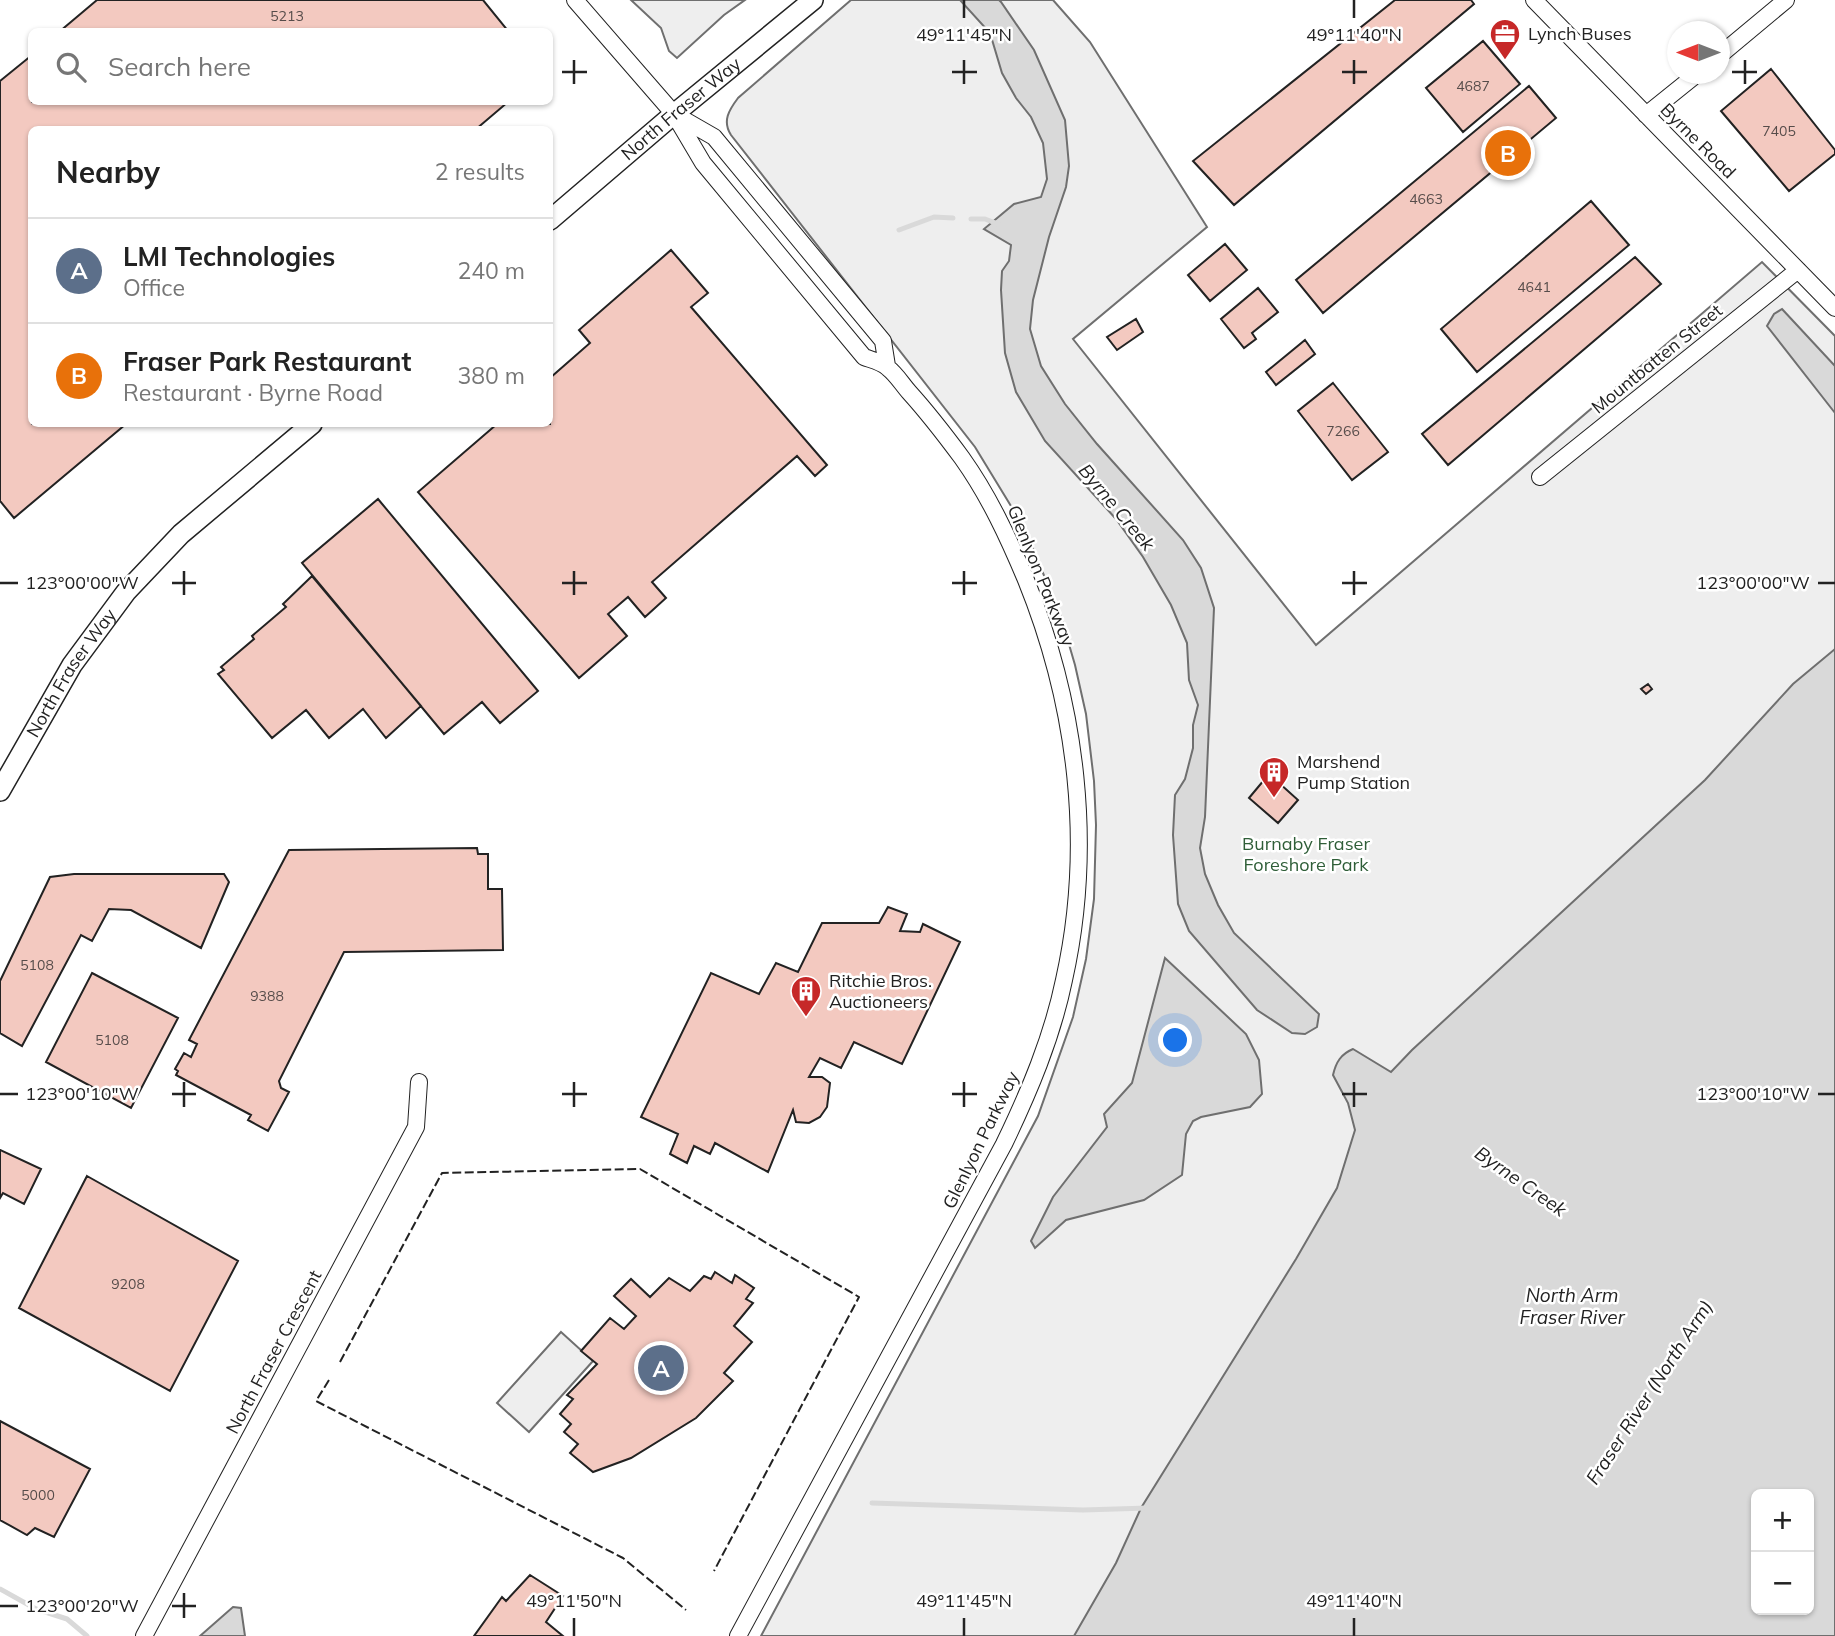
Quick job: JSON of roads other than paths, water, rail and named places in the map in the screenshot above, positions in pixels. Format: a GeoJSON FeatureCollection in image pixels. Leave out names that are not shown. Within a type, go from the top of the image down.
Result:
{"type":"FeatureCollection","features":[{"type":"Feature","properties":{"kind":"street"},"geometry":{"type":"LineString","coordinates":[[575,0],[674,114]]}},
{"type":"Feature","properties":{"kind":"street","name":"North Fraser Way"},"geometry":{"type":"LineString","coordinates":[[553,217],[813,0]]}},
{"type":"Feature","properties":{"kind":"street","name":"Byrne Road"},"geometry":{"type":"LineString","coordinates":[[1534,0],[1835,308]]}},
{"type":"Feature","properties":{"kind":"street"},"geometry":{"type":"LineString","coordinates":[[1730,47],[1786,0]]}},
{"type":"Feature","properties":{"kind":"street"},"geometry":{"type":"LineString","coordinates":[[1646,115],[1685,84]]}},
{"type":"Feature","properties":{"kind":"street","name":"Glenlyon Parkway"},"geometry":{"type":"LineString","coordinates":[[674,114],[703,163],[864,357],[887,366],[942,430],[990,501],[1009,539],[1042,621],[1065,700],[1078,801],[1078,868],[1072,943],[1049,1034],[1027,1096],[738,1636]]}},
{"type":"Feature","properties":{"kind":"street","name":"Glenlyon Parkway"},"geometry":{"type":"LineString","coordinates":[[674,114],[714,137],[883,341],[887,366]]}},
{"type":"Feature","properties":{"kind":"street","name":"Mountbatten Street"},"geometry":{"type":"LineString","coordinates":[[1540,477],[1797,270]]}},
{"type":"Feature","properties":{"kind":"street","name":"North Fraser Way"},"geometry":{"type":"LineString","coordinates":[[0,791],[72,665],[126,592],[181,534],[308,427]]}},
{"type":"Feature","properties":{"kind":"street","name":"North Fraser Crescent"},"geometry":{"type":"LineString","coordinates":[[144,1636],[416,1127],[419,1082]]}},
{"type":"Feature","properties":{"kind":"water","name":"Byrne Creek"},"geometry":{"type":"Polygon","coordinates":[[[960,0],[1001,2],[1034,50],[1065,120],[1069,166],[1066,187],[1049,237],[1033,300],[1030,329],[1041,366],[1065,404],[1183,540],[1201,568],[1214,608],[1205,817],[1200,848],[1205,874],[1234,933],[1319,1014],[1317,1027],[1305,1034],[1292,1033],[1257,1010],[1189,931],[1178,904],[1173,835],[1175,795],[1185,779],[1193,748],[1193,725],[1198,705],[1189,680],[1187,643],[1171,605],[1143,557],[1116,519],[1045,441],[1016,392],[1005,353],[1001,290],[1002,271],[1009,261],[1011,245],[984,229],[1014,204],[1041,197],[1047,179],[1043,143],[1031,117],[1002,73],[990,33],[960,0]]]}},
{"type":"Feature","properties":{"kind":"water"},"geometry":{"type":"Polygon","coordinates":[[[1782,309],[1835,366],[1835,413],[1767,326],[1774,314],[1782,309]]]}},
{"type":"Feature","properties":{"kind":"water","name":"North Arm Fraser River"},"geometry":{"type":"Polygon","coordinates":[[[1835,649],[1835,1636],[1074,1636],[1116,1563],[1141,1508],[1296,1259],[1337,1188],[1355,1130],[1348,1103],[1333,1075],[1340,1059],[1353,1049],[1391,1072],[1705,780],[1793,684],[1835,649]]]}},
{"type":"Feature","properties":{"kind":"water"},"geometry":{"type":"Polygon","coordinates":[[[1165,958],[1246,1034],[1259,1060],[1262,1094],[1250,1107],[1193,1121],[1186,1134],[1182,1175],[1144,1200],[1066,1220],[1035,1248],[1031,1241],[1053,1197],[1107,1127],[1104,1114],[1132,1083],[1165,958]]]}},
{"type":"Feature","properties":{"kind":"water"},"geometry":{"type":"Polygon","coordinates":[[[233,1607],[241,1608],[245,1636],[200,1636],[233,1607]]]}},
{"type":"Feature","properties":{"kind":"waterway"},"geometry":{"type":"LineString","coordinates":[[899,230],[934,217],[953,218]]}},
{"type":"Feature","properties":{"kind":"waterway"},"geometry":{"type":"LineString","coordinates":[[971,219],[985,219],[998,224]]}},
{"type":"Feature","properties":{"kind":"waterway"},"geometry":{"type":"LineString","coordinates":[[872,1503],[1083,1510],[1148,1508]]}},
{"type":"Feature","properties":{"kind":"waterway"},"geometry":{"type":"LineString","coordinates":[[0,1589],[36,1609],[67,1619],[87,1636]]}},
{"type":"Feature","properties":{"kind":"place","name":"Lynch Buses"},"geometry":{"type":"Point","coordinates":[1505,61]}},
{"type":"Feature","properties":{"kind":"place","name":"Fraser Park Restaurant"},"geometry":{"type":"Point","coordinates":[1508,153]}},
{"type":"Feature","properties":{"kind":"place","name":"Marshend Pump Station"},"geometry":{"type":"Point","coordinates":[1274,799]}},
{"type":"Feature","properties":{"kind":"place","name":"Ritchie Bros. Auctioneers"},"geometry":{"type":"Point","coordinates":[806,1018]}},
{"type":"Feature","properties":{"kind":"place","name":"LMI Technologies"},"geometry":{"type":"Point","coordinates":[661,1368]}},
{"type":"Feature","properties":{"kind":"park label","name":"Burnaby Fraser Foreshore Park"},"geometry":{"type":"Point","coordinates":[1306,854]}},
{"type":"Feature","properties":{"kind":"water label","name":"Fraser River (North Arm)"},"geometry":{"type":"Point","coordinates":[1649,1392]}}]}
